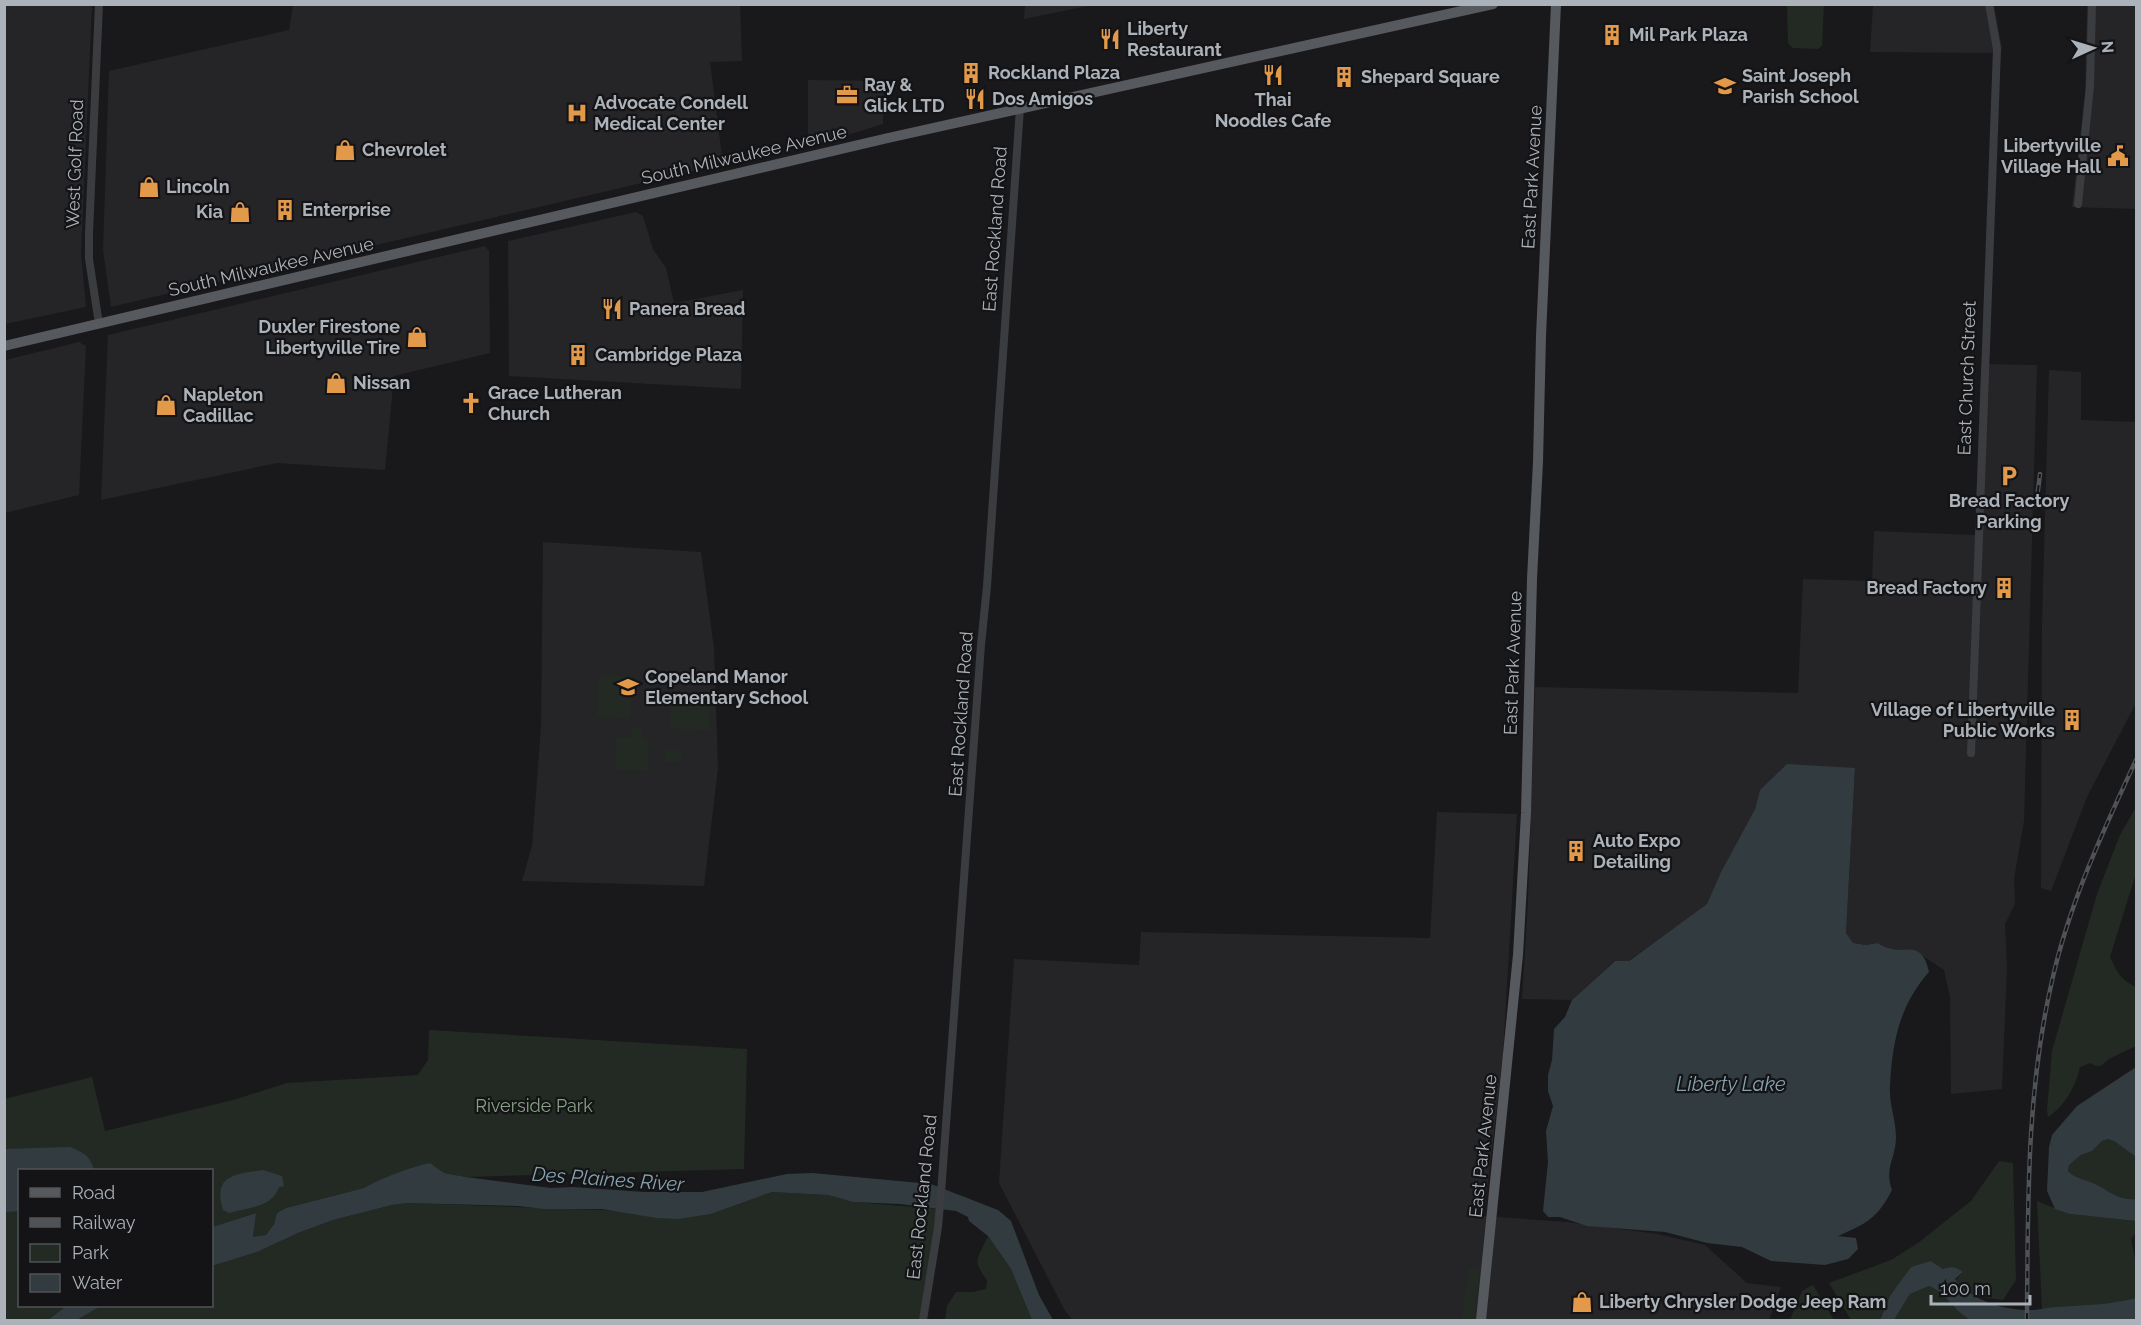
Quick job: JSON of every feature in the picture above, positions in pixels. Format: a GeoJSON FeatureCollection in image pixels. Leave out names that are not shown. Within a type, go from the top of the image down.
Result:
{"type":"FeatureCollection","features":[{"type":"Feature","properties":{"kind":"main road","name":"South Milwaukee Avenue"},"geometry":{"type":"LineString","coordinates":[[4,346],[1020,108],[1493,4]]}},
{"type":"Feature","properties":{"kind":"main road","name":"East Park Avenue"},"geometry":{"type":"LineString","coordinates":[[1481,1320],[1518,955],[1526,813],[1531,599],[1556,4]]}},
{"type":"Feature","properties":{"kind":"street","name":"West Golf Road"},"geometry":{"type":"LineString","coordinates":[[99,4],[89,233],[89,259],[99,324]]}},
{"type":"Feature","properties":{"kind":"street","name":"East Church Street"},"geometry":{"type":"LineString","coordinates":[[1971,753],[1997,49],[1989,4]]}},
{"type":"Feature","properties":{"kind":"street"},"geometry":{"type":"LineString","coordinates":[[2078,204],[2090,86],[2092,4]]}},
{"type":"Feature","properties":{"kind":"street","name":"East Rockland Road"},"geometry":{"type":"LineString","coordinates":[[923,1320],[938,1227],[943,1171],[988,576],[1020,108]]}},
{"type":"Feature","properties":{"kind":"shaded area"},"geometry":{"type":"Polygon","coordinates":[[[5,4],[92,5],[81,253],[86,307],[5,324],[5,4]]]}},
{"type":"Feature","properties":{"kind":"shaded area"},"geometry":{"type":"Polygon","coordinates":[[[1025,4],[1092,5],[1024,19],[1025,4]]]}},
{"type":"Feature","properties":{"kind":"shaded area"},"geometry":{"type":"Polygon","coordinates":[[[293,5],[740,5],[742,61],[710,62],[723,164],[111,307],[103,250],[109,71],[289,30],[293,5]]]}},
{"type":"Feature","properties":{"kind":"shaded area"},"geometry":{"type":"Polygon","coordinates":[[[1873,5],[1994,5],[2002,48],[1991,53],[1870,52],[1873,5]]]}},
{"type":"Feature","properties":{"kind":"shaded area"},"geometry":{"type":"Polygon","coordinates":[[[2087,5],[2136,5],[2136,209],[2072,207],[2085,93],[2087,5]]]}},
{"type":"Feature","properties":{"kind":"shaded area"},"geometry":{"type":"Polygon","coordinates":[[[808,80],[884,81],[883,124],[808,147],[808,80]]]}},
{"type":"Feature","properties":{"kind":"shaded area","name":"Cambridge Plaza"},"geometry":{"type":"Polygon","coordinates":[[[636,212],[643,216],[653,249],[666,268],[674,303],[743,290],[741,389],[509,376],[508,241],[636,212]]]}},
{"type":"Feature","properties":{"kind":"shaded area"},"geometry":{"type":"Polygon","coordinates":[[[485,246],[489,251],[490,353],[394,376],[385,470],[277,463],[101,500],[108,335],[485,246]]]}},
{"type":"Feature","properties":{"kind":"shaded area"},"geometry":{"type":"Polygon","coordinates":[[[79,342],[86,346],[79,495],[5,513],[5,360],[79,342]]]}},
{"type":"Feature","properties":{"kind":"shaded area"},"geometry":{"type":"Polygon","coordinates":[[[1981,364],[2037,365],[2024,821],[2014,879],[2015,904],[2005,924],[2007,967],[2002,1089],[1951,1094],[1950,997],[1944,970],[1914,950],[1887,949],[1878,943],[1866,945],[1852,943],[1846,933],[1855,768],[1760,790],[1755,809],[1721,872],[1707,905],[1628,961],[1614,961],[1572,1000],[1522,999],[1528,901],[1535,687],[1798,693],[1803,579],[1872,581],[1874,531],[1975,535],[1981,364]]]}},
{"type":"Feature","properties":{"kind":"shaded area"},"geometry":{"type":"Polygon","coordinates":[[[2049,370],[2081,372],[2081,420],[2136,422],[2136,703],[2087,797],[2051,891],[2041,888],[2042,625],[2049,370]]]}},
{"type":"Feature","properties":{"kind":"shaded area","name":"Copeland Manor Elementary School"},"geometry":{"type":"Polygon","coordinates":[[[543,542],[701,552],[714,648],[718,768],[704,886],[522,881],[532,846],[541,726],[543,542]]]}},
{"type":"Feature","properties":{"kind":"shaded area"},"geometry":{"type":"Polygon","coordinates":[[[1437,812],[1517,814],[1503,1055],[1484,1216],[1567,1222],[1658,1234],[1705,1245],[1747,1283],[1781,1287],[1769,1320],[1072,1320],[1064,1309],[999,1183],[1014,959],[1139,965],[1141,932],[1430,938],[1437,812]]]}},
{"type":"Feature","properties":{"kind":"green space"},"geometry":{"type":"Polygon","coordinates":[[[1787,5],[1824,5],[1822,46],[1818,49],[1793,48],[1788,43],[1787,5]]]}},
{"type":"Feature","properties":{"kind":"green space"},"geometry":{"type":"Polygon","coordinates":[[[599,675],[632,676],[630,718],[597,717],[599,675]]]}},
{"type":"Feature","properties":{"kind":"green space"},"geometry":{"type":"Polygon","coordinates":[[[671,700],[710,701],[709,730],[670,729],[671,700]]]}},
{"type":"Feature","properties":{"kind":"green space"},"geometry":{"type":"Polygon","coordinates":[[[632,728],[642,728],[642,739],[649,739],[648,771],[615,770],[616,737],[632,738],[632,728]]]}},
{"type":"Feature","properties":{"kind":"green space"},"geometry":{"type":"Polygon","coordinates":[[[666,750],[682,751],[681,763],[665,762],[666,750]]]}},
{"type":"Feature","properties":{"kind":"green space"},"geometry":{"type":"Polygon","coordinates":[[[2136,807],[2136,873],[2110,957],[2120,975],[2136,987],[2136,1046],[2109,1059],[2101,1066],[2090,1063],[2080,1067],[2069,1095],[2048,1117],[2052,1051],[2097,894],[2120,835],[2136,807]]]}},
{"type":"Feature","properties":{"kind":"green space","name":"Riverside Park"},"geometry":{"type":"Polygon","coordinates":[[[429,1030],[747,1049],[744,1169],[466,1177],[444,1173],[430,1163],[396,1173],[364,1188],[286,1208],[277,1213],[274,1224],[266,1235],[253,1238],[255,1213],[213,1227],[213,1169],[18,1169],[18,1307],[65,1307],[48,1320],[5,1320],[4,1099],[92,1077],[105,1131],[233,1100],[287,1083],[418,1075],[428,1060],[429,1030]]]}},
{"type":"Feature","properties":{"kind":"green space"},"geometry":{"type":"Polygon","coordinates":[[[2108,1139],[2136,1157],[2136,1199],[2119,1197],[2068,1171],[2069,1165],[2081,1155],[2092,1151],[2102,1141],[2108,1139]]]}},
{"type":"Feature","properties":{"kind":"green space"},"geometry":{"type":"Polygon","coordinates":[[[1999,1161],[2013,1163],[2016,1280],[2003,1300],[1973,1296],[1956,1280],[1963,1272],[1948,1267],[1943,1269],[1931,1261],[1882,1314],[1880,1320],[1851,1320],[1829,1283],[1891,1260],[1918,1243],[1971,1201],[1999,1161]]]}},
{"type":"Feature","properties":{"kind":"green space"},"geometry":{"type":"Polygon","coordinates":[[[772,1192],[828,1195],[853,1202],[940,1209],[923,1320],[77,1320],[99,1307],[213,1307],[213,1266],[257,1252],[333,1220],[392,1205],[407,1203],[711,1214],[772,1192]]]}},
{"type":"Feature","properties":{"kind":"green space"},"geometry":{"type":"Polygon","coordinates":[[[2037,1201],[2070,1214],[2136,1221],[2136,1233],[2131,1239],[2136,1264],[2136,1298],[2113,1304],[2042,1309],[2037,1201]]]}},
{"type":"Feature","properties":{"kind":"green space"},"geometry":{"type":"Polygon","coordinates":[[[988,1236],[1011,1269],[1032,1320],[945,1320],[947,1306],[956,1292],[986,1289],[987,1280],[979,1268],[978,1259],[988,1236]]]}},
{"type":"Feature","properties":{"kind":"green space"},"geometry":{"type":"Polygon","coordinates":[[[1468,1268],[1480,1269],[1474,1320],[1462,1320],[1468,1268]]]}},
{"type":"Feature","properties":{"kind":"green space"},"geometry":{"type":"Polygon","coordinates":[[[1813,1285],[1834,1320],[1790,1320],[1802,1291],[1813,1285]]]}},
{"type":"Feature","properties":{"kind":"green space"},"geometry":{"type":"Polygon","coordinates":[[[1929,1286],[1941,1293],[1971,1320],[1894,1320],[1910,1294],[1929,1286]]]}},
{"type":"Feature","properties":{"kind":"water","name":"Liberty Lake"},"geometry":{"type":"Polygon","coordinates":[[[1787,764],[1855,768],[1846,933],[1853,943],[1866,945],[1878,943],[1886,948],[1915,951],[1921,954],[1929,972],[1904,1012],[1895,1040],[1890,1093],[1896,1137],[1889,1175],[1892,1190],[1876,1214],[1838,1236],[1856,1238],[1858,1249],[1848,1259],[1825,1265],[1771,1261],[1742,1247],[1707,1243],[1665,1232],[1587,1226],[1560,1217],[1548,1217],[1543,1211],[1548,1162],[1546,1131],[1553,1106],[1548,1091],[1548,1075],[1552,1060],[1554,1029],[1565,1017],[1572,1000],[1615,961],[1629,961],[1707,904],[1721,872],[1755,809],[1760,790],[1787,764]]]}},
{"type":"Feature","properties":{"kind":"water"},"geometry":{"type":"Polygon","coordinates":[[[2136,1067],[2136,1157],[2108,1139],[2102,1141],[2092,1151],[2081,1155],[2069,1165],[2068,1171],[2119,1197],[2136,1199],[2136,1221],[2070,1214],[2055,1209],[2047,1191],[2049,1147],[2052,1135],[2077,1106],[2136,1067]]]}},
{"type":"Feature","properties":{"kind":"water"},"geometry":{"type":"Polygon","coordinates":[[[70,1147],[86,1155],[94,1169],[18,1169],[18,1211],[5,1212],[5,1149],[70,1147]]]}},
{"type":"Feature","properties":{"kind":"water"},"geometry":{"type":"Polygon","coordinates":[[[430,1163],[444,1173],[551,1188],[573,1187],[644,1192],[702,1192],[787,1174],[812,1173],[931,1184],[998,1210],[1011,1221],[1039,1295],[1053,1320],[1032,1320],[1011,1269],[988,1236],[969,1221],[968,1217],[956,1211],[900,1204],[853,1202],[828,1195],[772,1192],[711,1214],[677,1219],[602,1209],[407,1203],[333,1220],[257,1252],[213,1266],[213,1227],[256,1213],[253,1237],[266,1235],[274,1224],[277,1213],[286,1208],[364,1188],[430,1163]]]}},
{"type":"Feature","properties":{"kind":"water"},"geometry":{"type":"Polygon","coordinates":[[[263,1170],[282,1176],[284,1186],[279,1187],[271,1199],[258,1206],[229,1213],[223,1210],[220,1198],[221,1189],[229,1178],[263,1170]]]}},
{"type":"Feature","properties":{"kind":"water"},"geometry":{"type":"Polygon","coordinates":[[[1931,1261],[1943,1269],[1961,1270],[1963,1272],[1955,1279],[1962,1287],[1981,1299],[2002,1307],[2035,1310],[2136,1298],[2136,1320],[1971,1320],[1941,1293],[1929,1286],[1910,1294],[1894,1320],[1880,1320],[1890,1296],[1911,1267],[1931,1261]]]}},
{"type":"Feature","properties":{"kind":"water"},"geometry":{"type":"Polygon","coordinates":[[[65,1307],[99,1307],[77,1320],[48,1320],[65,1307]]]}},
{"type":"Feature","properties":{"kind":"railway"},"geometry":{"type":"LineString","coordinates":[[2036,506],[2040,474]]}},
{"type":"Feature","properties":{"kind":"railway"},"geometry":{"type":"LineString","coordinates":[[2027,1320],[2033,1107],[2037,1065],[2052,981],[2077,896],[2136,760]]}},
{"type":"Feature","properties":{"kind":"place","name":"Mil Park Plaza"},"geometry":{"type":"Point","coordinates":[1612,35]}},
{"type":"Feature","properties":{"kind":"place","name":"Liberty Restaurant"},"geometry":{"type":"Point","coordinates":[1110,39]}},
{"type":"Feature","properties":{"kind":"place","name":"Rockland Plaza"},"geometry":{"type":"Point","coordinates":[971,73]}},
{"type":"Feature","properties":{"kind":"place","name":"Thai Noodles Cafe"},"geometry":{"type":"Point","coordinates":[1273,75]}},
{"type":"Feature","properties":{"kind":"place","name":"Shepard Square"},"geometry":{"type":"Point","coordinates":[1344,77]}},
{"type":"Feature","properties":{"kind":"place","name":"Saint Joseph Parish School"},"geometry":{"type":"Point","coordinates":[1725,86]}},
{"type":"Feature","properties":{"kind":"place","name":"Ray & Glick LTD"},"geometry":{"type":"Point","coordinates":[847,95]}},
{"type":"Feature","properties":{"kind":"place","name":"Dos Amigos"},"geometry":{"type":"Point","coordinates":[975,99]}},
{"type":"Feature","properties":{"kind":"place","name":"Advocate Condell Medical Center"},"geometry":{"type":"Point","coordinates":[577,113]}},
{"type":"Feature","properties":{"kind":"place","name":"Chevrolet"},"geometry":{"type":"Point","coordinates":[345,150]}},
{"type":"Feature","properties":{"kind":"place","name":"Libertyville Village Hall"},"geometry":{"type":"Point","coordinates":[2118,156]}},
{"type":"Feature","properties":{"kind":"place","name":"Lincoln"},"geometry":{"type":"Point","coordinates":[149,187]}},
{"type":"Feature","properties":{"kind":"place","name":"Enterprise"},"geometry":{"type":"Point","coordinates":[285,210]}},
{"type":"Feature","properties":{"kind":"place","name":"Kia"},"geometry":{"type":"Point","coordinates":[240,212]}},
{"type":"Feature","properties":{"kind":"place","name":"Panera Bread"},"geometry":{"type":"Point","coordinates":[612,309]}},
{"type":"Feature","properties":{"kind":"place","name":"Duxler Firestone Libertyville Tire"},"geometry":{"type":"Point","coordinates":[417,337]}},
{"type":"Feature","properties":{"kind":"place","name":"Cambridge Plaza"},"geometry":{"type":"Point","coordinates":[578,355]}},
{"type":"Feature","properties":{"kind":"place","name":"Nissan"},"geometry":{"type":"Point","coordinates":[336,383]}},
{"type":"Feature","properties":{"kind":"place","name":"Grace Lutheran Church"},"geometry":{"type":"Point","coordinates":[471,403]}},
{"type":"Feature","properties":{"kind":"place","name":"Napleton Cadillac"},"geometry":{"type":"Point","coordinates":[166,405]}},
{"type":"Feature","properties":{"kind":"place","name":"Bread Factory Parking"},"geometry":{"type":"Point","coordinates":[2009,476]}},
{"type":"Feature","properties":{"kind":"place","name":"Bread Factory"},"geometry":{"type":"Point","coordinates":[2004,588]}},
{"type":"Feature","properties":{"kind":"place","name":"Copeland Manor Elementary School"},"geometry":{"type":"Point","coordinates":[628,687]}},
{"type":"Feature","properties":{"kind":"place","name":"Village of Libertyville Public Works"},"geometry":{"type":"Point","coordinates":[2072,720]}},
{"type":"Feature","properties":{"kind":"place","name":"Auto Expo Detailing"},"geometry":{"type":"Point","coordinates":[1576,851]}},
{"type":"Feature","properties":{"kind":"place","name":"Liberty Chrysler Dodge Jeep Ram"},"geometry":{"type":"Point","coordinates":[1582,1302]}},
{"type":"Feature","properties":{"kind":"water label","name":"Des Plaines River"},"geometry":{"type":"Point","coordinates":[608,1179]}}]}
